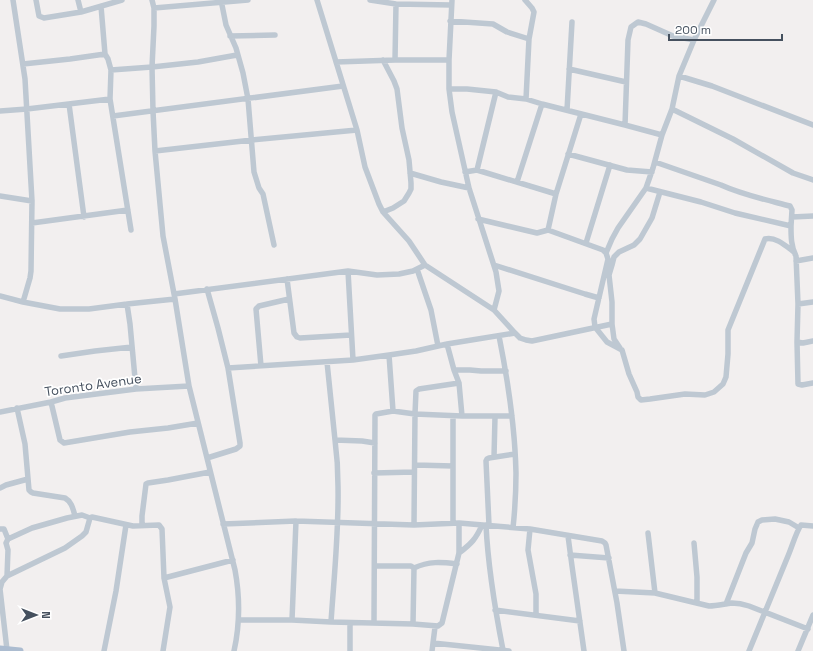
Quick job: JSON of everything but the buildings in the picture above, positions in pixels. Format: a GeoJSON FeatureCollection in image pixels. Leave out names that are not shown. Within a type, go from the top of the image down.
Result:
{"type":"FeatureCollection","features":[{"type":"Feature","properties":{"kind":"main road"},"geometry":{"type":"LineString","coordinates":[[3,650],[20,651]]}},
{"type":"Feature","properties":{"kind":"street"},"geometry":{"type":"LineString","coordinates":[[13,0],[25,79],[32,201],[30,278],[23,302]]}},
{"type":"Feature","properties":{"kind":"street"},"geometry":{"type":"LineString","coordinates":[[36,0],[39,16],[41,18],[81,12],[119,0]]}},
{"type":"Feature","properties":{"kind":"street"},"geometry":{"type":"LineString","coordinates":[[78,0],[81,12]]}},
{"type":"Feature","properties":{"kind":"street"},"geometry":{"type":"LineString","coordinates":[[152,0],[154,8],[152,67],[153,111],[162,236],[189,386],[233,560],[238,588],[239,620],[237,640],[234,651]]}},
{"type":"Feature","properties":{"kind":"street"},"geometry":{"type":"LineString","coordinates":[[154,8],[221,1],[248,0]]}},
{"type":"Feature","properties":{"kind":"street"},"geometry":{"type":"LineString","coordinates":[[313,0],[321,0]]}},
{"type":"Feature","properties":{"kind":"street"},"geometry":{"type":"LineString","coordinates":[[317,0],[357,130],[365,167],[379,204],[383,212],[409,241],[424,266],[494,310],[520,338],[526,340],[532,341],[612,324]]}},
{"type":"Feature","properties":{"kind":"street"},"geometry":{"type":"LineString","coordinates":[[370,0],[396,4],[451,3],[449,89],[452,112],[469,188],[494,265],[499,286],[498,298],[494,310]]}},
{"type":"Feature","properties":{"kind":"street"},"geometry":{"type":"LineString","coordinates":[[525,0],[534,12],[529,39],[526,99]]}},
{"type":"Feature","properties":{"kind":"street"},"geometry":{"type":"LineString","coordinates":[[606,253],[618,228],[646,188],[672,109],[679,76],[694,40],[714,0]]}},
{"type":"Feature","properties":{"kind":"street"},"geometry":{"type":"LineString","coordinates":[[221,1],[226,25],[243,73],[248,99],[254,172],[259,188],[263,194],[274,245]]}},
{"type":"Feature","properties":{"kind":"street"},"geometry":{"type":"LineString","coordinates":[[395,60],[396,4]]}},
{"type":"Feature","properties":{"kind":"street"},"geometry":{"type":"LineString","coordinates":[[101,6],[105,54],[111,70],[110,99],[131,230]]}},
{"type":"Feature","properties":{"kind":"street"},"geometry":{"type":"LineString","coordinates":[[450,22],[493,24],[511,34],[529,39]]}},
{"type":"Feature","properties":{"kind":"street"},"geometry":{"type":"LineString","coordinates":[[567,110],[572,22]]}},
{"type":"Feature","properties":{"kind":"street"},"geometry":{"type":"LineString","coordinates":[[625,125],[628,40],[631,27],[638,22],[673,36],[694,40]]}},
{"type":"Feature","properties":{"kind":"street"},"geometry":{"type":"LineString","coordinates":[[230,36],[275,35]]}},
{"type":"Feature","properties":{"kind":"street"},"geometry":{"type":"LineString","coordinates":[[23,64],[105,54]]}},
{"type":"Feature","properties":{"kind":"street"},"geometry":{"type":"LineString","coordinates":[[111,70],[198,62],[237,55]]}},
{"type":"Feature","properties":{"kind":"street"},"geometry":{"type":"LineString","coordinates":[[383,60],[397,89],[402,128],[409,160],[411,189],[407,197],[400,204],[383,212]]}},
{"type":"Feature","properties":{"kind":"street"},"geometry":{"type":"LineString","coordinates":[[336,62],[449,60]]}},
{"type":"Feature","properties":{"kind":"street"},"geometry":{"type":"LineString","coordinates":[[570,69],[626,82]]}},
{"type":"Feature","properties":{"kind":"street"},"geometry":{"type":"LineString","coordinates":[[679,76],[712,86],[813,125]]}},
{"type":"Feature","properties":{"kind":"street"},"geometry":{"type":"LineString","coordinates":[[113,116],[343,86]]}},
{"type":"Feature","properties":{"kind":"street"},"geometry":{"type":"LineString","coordinates":[[449,89],[468,89],[496,92],[508,97],[526,99],[662,136]]}},
{"type":"Feature","properties":{"kind":"street"},"geometry":{"type":"LineString","coordinates":[[477,170],[496,92]]}},
{"type":"Feature","properties":{"kind":"street"},"geometry":{"type":"LineString","coordinates":[[0,111],[27,110],[110,99]]}},
{"type":"Feature","properties":{"kind":"street"},"geometry":{"type":"LineString","coordinates":[[69,104],[84,217]]}},
{"type":"Feature","properties":{"kind":"street"},"geometry":{"type":"LineString","coordinates":[[517,182],[542,104]]}},
{"type":"Feature","properties":{"kind":"street"},"geometry":{"type":"LineString","coordinates":[[672,109],[793,173],[813,180]]}},
{"type":"Feature","properties":{"kind":"street"},"geometry":{"type":"LineString","coordinates":[[548,230],[556,194],[581,114]]}},
{"type":"Feature","properties":{"kind":"street"},"geometry":{"type":"LineString","coordinates":[[155,151],[357,130]]}},
{"type":"Feature","properties":{"kind":"street"},"geometry":{"type":"LineString","coordinates":[[568,154],[627,170],[652,172]]}},
{"type":"Feature","properties":{"kind":"street"},"geometry":{"type":"LineString","coordinates":[[655,162],[730,189],[790,206],[792,210],[791,238],[796,256],[798,304],[798,384],[802,385],[813,383]]}},
{"type":"Feature","properties":{"kind":"street"},"geometry":{"type":"LineString","coordinates":[[586,243],[610,165]]}},
{"type":"Feature","properties":{"kind":"street"},"geometry":{"type":"LineString","coordinates":[[465,172],[477,170],[556,194]]}},
{"type":"Feature","properties":{"kind":"street"},"geometry":{"type":"LineString","coordinates":[[410,173],[469,188]]}},
{"type":"Feature","properties":{"kind":"street"},"geometry":{"type":"LineString","coordinates":[[646,188],[701,202],[735,213],[791,226]]}},
{"type":"Feature","properties":{"kind":"street"},"geometry":{"type":"LineString","coordinates":[[660,192],[652,218],[640,239],[634,245],[619,252],[614,257],[609,275],[614,339],[622,350],[629,374],[638,397],[641,400],[685,394],[705,395],[714,392],[723,384],[726,377],[728,330],[765,239],[772,238],[794,252]]}},
{"type":"Feature","properties":{"kind":"street"},"geometry":{"type":"LineString","coordinates":[[0,196],[32,201]]}},
{"type":"Feature","properties":{"kind":"street"},"geometry":{"type":"LineString","coordinates":[[32,223],[128,210]]}},
{"type":"Feature","properties":{"kind":"street"},"geometry":{"type":"LineString","coordinates":[[792,217],[813,216]]}},
{"type":"Feature","properties":{"kind":"street"},"geometry":{"type":"LineString","coordinates":[[478,219],[537,233],[548,230],[603,250],[608,259],[594,320],[595,327],[607,342],[622,350]]}},
{"type":"Feature","properties":{"kind":"street"},"geometry":{"type":"LineString","coordinates":[[796,261],[813,258]]}},
{"type":"Feature","properties":{"kind":"street"},"geometry":{"type":"LineString","coordinates":[[494,265],[599,298]]}},
{"type":"Feature","properties":{"kind":"street"},"geometry":{"type":"LineString","coordinates":[[0,296],[60,309],[89,309],[127,304],[207,289],[348,271],[385,275],[399,274],[424,266]]}},
{"type":"Feature","properties":{"kind":"street"},"geometry":{"type":"LineString","coordinates":[[417,269],[429,304],[438,346]]}},
{"type":"Feature","properties":{"kind":"street"},"geometry":{"type":"LineString","coordinates":[[348,271],[352,360]]}},
{"type":"Feature","properties":{"kind":"street"},"geometry":{"type":"LineString","coordinates":[[287,279],[294,333],[297,337],[351,335]]}},
{"type":"Feature","properties":{"kind":"street"},"geometry":{"type":"LineString","coordinates":[[207,289],[228,368],[240,443],[240,446],[236,449],[207,458]]}},
{"type":"Feature","properties":{"kind":"street"},"geometry":{"type":"LineString","coordinates":[[261,366],[256,309],[259,306],[290,299]]}},
{"type":"Feature","properties":{"kind":"street"},"geometry":{"type":"LineString","coordinates":[[798,304],[813,302]]}},
{"type":"Feature","properties":{"kind":"street"},"geometry":{"type":"LineString","coordinates":[[127,304],[136,389]]}},
{"type":"Feature","properties":{"kind":"street"},"geometry":{"type":"LineString","coordinates":[[228,368],[327,362],[389,356],[447,344],[515,333]]}},
{"type":"Feature","properties":{"kind":"street"},"geometry":{"type":"LineString","coordinates":[[499,336],[506,371],[515,454],[516,474],[514,528]]}},
{"type":"Feature","properties":{"kind":"street"},"geometry":{"type":"LineString","coordinates":[[797,342],[803,343],[813,341]]}},
{"type":"Feature","properties":{"kind":"street"},"geometry":{"type":"LineString","coordinates":[[447,344],[459,383],[462,416]]}},
{"type":"Feature","properties":{"kind":"street"},"geometry":{"type":"LineString","coordinates":[[61,356],[132,347]]}},
{"type":"Feature","properties":{"kind":"street"},"geometry":{"type":"LineString","coordinates":[[389,356],[393,411]]}},
{"type":"Feature","properties":{"kind":"street"},"geometry":{"type":"LineString","coordinates":[[327,362],[338,468],[337,523],[331,622]]}},
{"type":"Feature","properties":{"kind":"street"},"geometry":{"type":"LineString","coordinates":[[454,370],[506,371]]}},
{"type":"Feature","properties":{"kind":"street"},"geometry":{"type":"LineString","coordinates":[[414,525],[414,414],[417,389],[459,383]]}},
{"type":"Feature","properties":{"kind":"street","name":"Toronto Avenue"},"geometry":{"type":"LineString","coordinates":[[2,411],[65,398],[136,389],[189,386]]}},
{"type":"Feature","properties":{"kind":"street"},"geometry":{"type":"LineString","coordinates":[[51,402],[60,440],[64,443],[198,423]]}},
{"type":"Feature","properties":{"kind":"street"},"geometry":{"type":"LineString","coordinates":[[17,408],[25,444],[30,492],[69,500],[75,516]]}},
{"type":"Feature","properties":{"kind":"street"},"geometry":{"type":"LineString","coordinates":[[374,623],[375,415],[393,411],[414,414],[454,416],[512,416]]}},
{"type":"Feature","properties":{"kind":"street"},"geometry":{"type":"LineString","coordinates":[[453,523],[454,416]]}},
{"type":"Feature","properties":{"kind":"street"},"geometry":{"type":"LineString","coordinates":[[494,457],[495,417]]}},
{"type":"Feature","properties":{"kind":"street"},"geometry":{"type":"LineString","coordinates":[[335,440],[375,443]]}},
{"type":"Feature","properties":{"kind":"street"},"geometry":{"type":"LineString","coordinates":[[433,643],[506,650],[495,610],[487,547],[486,461],[487,459],[494,457],[515,454]]}},
{"type":"Feature","properties":{"kind":"street"},"geometry":{"type":"LineString","coordinates":[[414,465],[453,466]]}},
{"type":"Feature","properties":{"kind":"street"},"geometry":{"type":"LineString","coordinates":[[142,525],[146,484],[210,472]]}},
{"type":"Feature","properties":{"kind":"street"},"geometry":{"type":"LineString","coordinates":[[374,473],[414,472]]}},
{"type":"Feature","properties":{"kind":"street"},"geometry":{"type":"LineString","coordinates":[[0,488],[28,479]]}},
{"type":"Feature","properties":{"kind":"street"},"geometry":{"type":"LineString","coordinates":[[8,539],[32,528],[82,515],[90,518],[94,517],[133,526],[159,525],[162,529],[164,578],[170,607],[164,651]]}},
{"type":"Feature","properties":{"kind":"street"},"geometry":{"type":"LineString","coordinates":[[3,650],[0,584],[7,576],[65,548],[82,536],[86,532],[90,518]]}},
{"type":"Feature","properties":{"kind":"street"},"geometry":{"type":"LineString","coordinates":[[726,604],[746,553],[752,543],[758,522],[762,520],[775,519],[789,522],[800,528]]}},
{"type":"Feature","properties":{"kind":"street"},"geometry":{"type":"LineString","coordinates":[[292,620],[296,521]]}},
{"type":"Feature","properties":{"kind":"street"},"geometry":{"type":"LineString","coordinates":[[223,524],[296,521],[414,525],[459,523],[530,530],[604,542],[609,558],[624,651]]}},
{"type":"Feature","properties":{"kind":"street"},"geometry":{"type":"LineString","coordinates":[[239,620],[292,620],[438,626],[442,623],[457,564],[459,553],[459,523]]}},
{"type":"Feature","properties":{"kind":"street"},"geometry":{"type":"LineString","coordinates":[[104,651],[116,591],[126,525]]}},
{"type":"Feature","properties":{"kind":"street"},"geometry":{"type":"LineString","coordinates":[[459,553],[470,545],[486,525]]}},
{"type":"Feature","properties":{"kind":"street"},"geometry":{"type":"LineString","coordinates":[[750,651],[764,612],[801,525],[813,526]]}},
{"type":"Feature","properties":{"kind":"street"},"geometry":{"type":"LineString","coordinates":[[0,529],[4,529],[8,539],[6,543],[8,550],[7,576]]}},
{"type":"Feature","properties":{"kind":"street"},"geometry":{"type":"LineString","coordinates":[[530,530],[528,550],[536,594],[536,615]]}},
{"type":"Feature","properties":{"kind":"street"},"geometry":{"type":"LineString","coordinates":[[648,533],[655,593]]}},
{"type":"Feature","properties":{"kind":"street"},"geometry":{"type":"LineString","coordinates":[[568,536],[584,651]]}},
{"type":"Feature","properties":{"kind":"street"},"geometry":{"type":"LineString","coordinates":[[694,543],[697,576],[697,603]]}},
{"type":"Feature","properties":{"kind":"street"},"geometry":{"type":"LineString","coordinates":[[570,555],[609,558]]}},
{"type":"Feature","properties":{"kind":"street"},"geometry":{"type":"LineString","coordinates":[[164,578],[233,560]]}},
{"type":"Feature","properties":{"kind":"street"},"geometry":{"type":"LineString","coordinates":[[375,566],[411,566],[414,568],[422,564],[435,562],[457,564]]}},
{"type":"Feature","properties":{"kind":"street"},"geometry":{"type":"LineString","coordinates":[[413,624],[414,568]]}},
{"type":"Feature","properties":{"kind":"street"},"geometry":{"type":"LineString","coordinates":[[615,591],[655,593],[709,606],[733,603],[741,604],[808,629]]}},
{"type":"Feature","properties":{"kind":"street"},"geometry":{"type":"LineString","coordinates":[[495,610],[580,621]]}},
{"type":"Feature","properties":{"kind":"street"},"geometry":{"type":"LineString","coordinates":[[798,651],[813,615]]}},
{"type":"Feature","properties":{"kind":"street"},"geometry":{"type":"LineString","coordinates":[[350,623],[350,651]]}},
{"type":"Feature","properties":{"kind":"street"},"geometry":{"type":"LineString","coordinates":[[432,651],[434,627]]}},
{"type":"Feature","properties":{"kind":"street"},"geometry":{"type":"LineString","coordinates":[[237,640],[238,651]]}}]}
